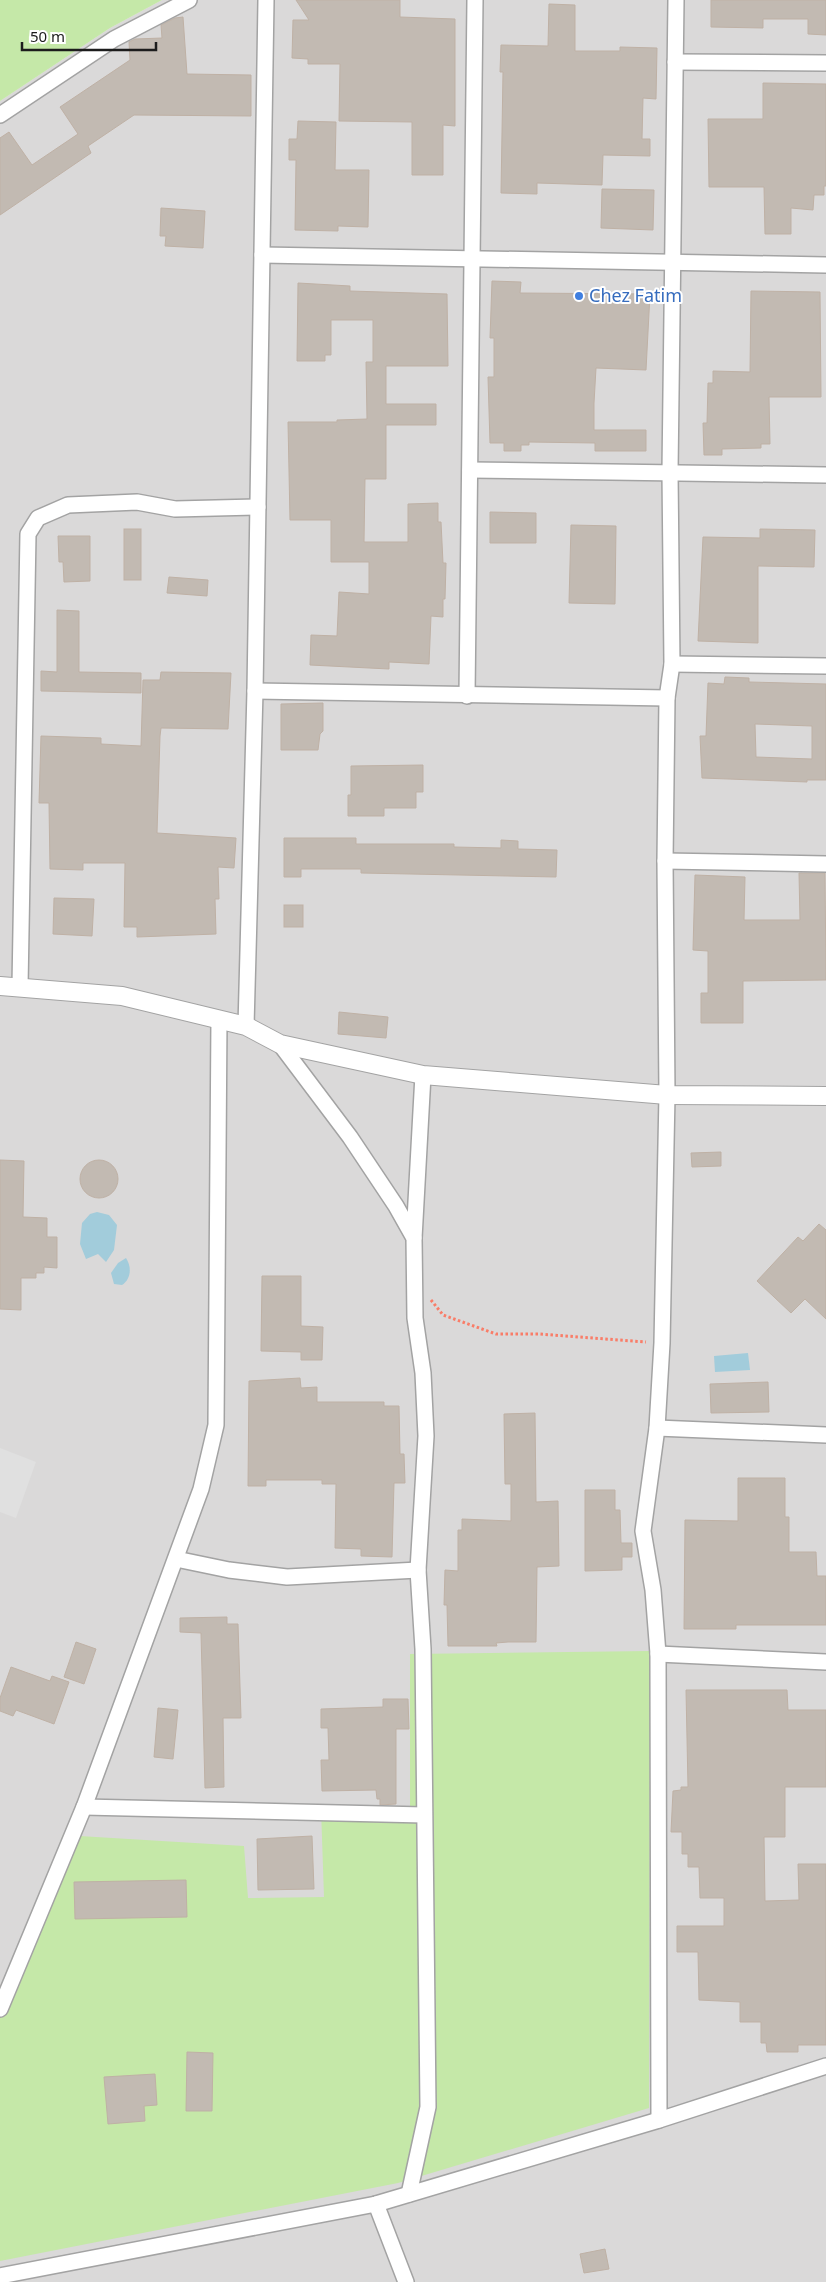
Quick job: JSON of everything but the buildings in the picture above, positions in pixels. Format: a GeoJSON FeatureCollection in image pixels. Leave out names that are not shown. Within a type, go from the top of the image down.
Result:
{"type":"FeatureCollection","features":[{"type":"Feature","properties":{"kind":"street"},"geometry":{"type":"LineString","coordinates":[[0,115],[114,39],[189,0]]}},
{"type":"Feature","properties":{"kind":"street"},"geometry":{"type":"LineString","coordinates":[[246,1026],[255,690],[266,0]]}},
{"type":"Feature","properties":{"kind":"street"},"geometry":{"type":"LineString","coordinates":[[467,696],[476,0]]}},
{"type":"Feature","properties":{"kind":"street"},"geometry":{"type":"LineString","coordinates":[[659,2120],[658,1654],[653,1590],[644,1531],[649,1471],[657,1428],[662,1343],[668,1095],[665,861],[667,698],[672,664],[670,472],[676,0]]}},
{"type":"Feature","properties":{"kind":"street"},"geometry":{"type":"LineString","coordinates":[[675,62],[826,64]]}},
{"type":"Feature","properties":{"kind":"street"},"geometry":{"type":"LineString","coordinates":[[262,255],[472,261],[826,265]]}},
{"type":"Feature","properties":{"kind":"street"},"geometry":{"type":"LineString","coordinates":[[470,470],[826,475]]}},
{"type":"Feature","properties":{"kind":"street"},"geometry":{"type":"LineString","coordinates":[[20,986],[28,534],[32,526],[47,512],[68,505],[138,502],[176,509],[258,507]]}},
{"type":"Feature","properties":{"kind":"street"},"geometry":{"type":"LineString","coordinates":[[672,664],[826,666]]}},
{"type":"Feature","properties":{"kind":"street"},"geometry":{"type":"LineString","coordinates":[[255,690],[467,696],[667,698]]}},
{"type":"Feature","properties":{"kind":"street"},"geometry":{"type":"LineString","coordinates":[[665,861],[826,864]]}},
{"type":"Feature","properties":{"kind":"street"},"geometry":{"type":"LineString","coordinates":[[0,986],[20,986],[122,996],[246,1026],[280,1044],[423,1075],[668,1095],[826,1096]]}},
{"type":"Feature","properties":{"kind":"street"},"geometry":{"type":"LineString","coordinates":[[0,2009],[84,1807],[176,1559],[201,1489],[216,1425],[219,1019]]}},
{"type":"Feature","properties":{"kind":"street"},"geometry":{"type":"LineString","coordinates":[[280,1044],[350,1137],[396,1206],[414,1238]]}},
{"type":"Feature","properties":{"kind":"street"},"geometry":{"type":"LineString","coordinates":[[409,2194],[428,2107],[423,1649],[418,1570],[426,1436],[423,1373],[416,1318],[414,1238],[423,1075]]}},
{"type":"Feature","properties":{"kind":"street"},"geometry":{"type":"LineString","coordinates":[[657,1428],[826,1435]]}},
{"type":"Feature","properties":{"kind":"street"},"geometry":{"type":"LineString","coordinates":[[176,1559],[229,1570],[287,1577],[418,1570]]}},
{"type":"Feature","properties":{"kind":"street"},"geometry":{"type":"LineString","coordinates":[[658,1654],[826,1662]]}},
{"type":"Feature","properties":{"kind":"street"},"geometry":{"type":"LineString","coordinates":[[84,1807],[424,1815]]}},
{"type":"Feature","properties":{"kind":"street"},"geometry":{"type":"LineString","coordinates":[[0,2276],[376,2204],[659,2120],[826,2066]]}},
{"type":"Feature","properties":{"kind":"street"},"geometry":{"type":"LineString","coordinates":[[376,2204],[406,2282]]}},
{"type":"Feature","properties":{"kind":"path"},"geometry":{"type":"LineString","coordinates":[[428,1293],[443,1315],[496,1334],[539,1334],[662,1343]]}},
{"type":"Feature","properties":{"kind":"shaded area"},"geometry":{"type":"Polygon","coordinates":[[[162,0],[826,0],[826,2282],[0,2282],[0,101],[110,28],[162,0]]]}},
{"type":"Feature","properties":{"kind":"shaded area"},"geometry":{"type":"Polygon","coordinates":[[[0,1448],[36,1462],[16,1518],[0,1512],[0,1448]]]}},
{"type":"Feature","properties":{"kind":"green space"},"geometry":{"type":"Polygon","coordinates":[[[0,0],[162,0],[110,28],[0,101],[0,0]]]}},
{"type":"Feature","properties":{"kind":"green space"},"geometry":{"type":"Polygon","coordinates":[[[650,1651],[649,2108],[398,2183],[0,2261],[0,2003],[63,1835],[244,1846],[248,1898],[324,1897],[321,1809],[410,1810],[410,1654],[650,1651]]]}},
{"type":"Feature","properties":{"kind":"water"},"geometry":{"type":"Polygon","coordinates":[[[97,1212],[109,1215],[117,1225],[114,1250],[106,1262],[98,1254],[86,1259],[80,1244],[82,1223],[90,1214],[97,1212]]]}},
{"type":"Feature","properties":{"kind":"water"},"geometry":{"type":"Polygon","coordinates":[[[126,1258],[129,1265],[129,1276],[122,1285],[114,1284],[111,1273],[118,1263],[126,1258]]]}},
{"type":"Feature","properties":{"kind":"water"},"geometry":{"type":"Polygon","coordinates":[[[748,1353],[750,1370],[715,1372],[714,1356],[748,1353]]]}},
{"type":"Feature","properties":{"kind":"place","name":"Chez Fatim"},"geometry":{"type":"Point","coordinates":[579,296]}}]}
